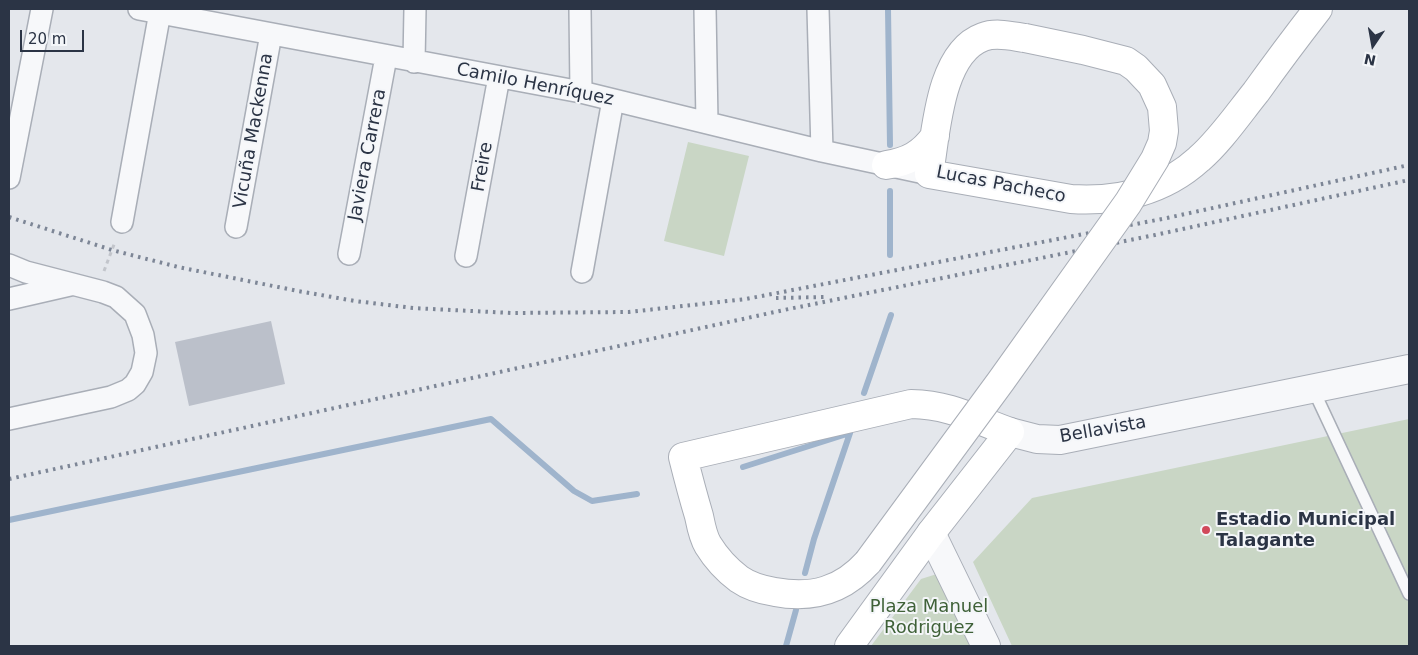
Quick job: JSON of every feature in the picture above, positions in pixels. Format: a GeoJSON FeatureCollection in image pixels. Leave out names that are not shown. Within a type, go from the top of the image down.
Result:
{"type":"FeatureCollection","features":[{"type":"Feature","properties":{"kind":"main road","name":"Lucas Pacheco"},"geometry":{"type":"LineString","coordinates":[[683,457],[707,543],[729,571],[740,580],[755,587],[797,595],[819,593],[856,575],[868,562],[1001,381],[1128,203],[1155,159],[1162,143],[1164,119],[1160,102],[1152,85],[1136,68],[1126,61],[1025,38],[995,34],[973,42],[964,50],[953,66],[943,92],[929,174],[1071,199],[1091,200],[1130,196],[1167,181],[1200,158],[1237,116],[1318,9]]}},
{"type":"Feature","properties":{"kind":"main road"},"geometry":{"type":"LineString","coordinates":[[886,165],[911,159],[921,153],[935,136],[952,166],[969,182]]}},
{"type":"Feature","properties":{"kind":"main road","name":"Bellavista"},"geometry":{"type":"LineString","coordinates":[[683,457],[911,404],[954,410],[1010,432]]}},
{"type":"Feature","properties":{"kind":"main road"},"geometry":{"type":"LineString","coordinates":[[849,646],[931,533],[1010,432]]}},
{"type":"Feature","properties":{"kind":"street"},"geometry":{"type":"LineString","coordinates":[[9,178],[42,9]]}},
{"type":"Feature","properties":{"kind":"street","name":"Camilo Henríquez"},"geometry":{"type":"LineString","coordinates":[[139,9],[386,57],[581,92],[822,151],[929,174]]}},
{"type":"Feature","properties":{"kind":"street"},"geometry":{"type":"LineString","coordinates":[[414,62],[416,9]]}},
{"type":"Feature","properties":{"kind":"street"},"geometry":{"type":"LineString","coordinates":[[580,9],[581,92]]}},
{"type":"Feature","properties":{"kind":"street"},"geometry":{"type":"LineString","coordinates":[[705,9],[706,122]]}},
{"type":"Feature","properties":{"kind":"street"},"geometry":{"type":"LineString","coordinates":[[814,10],[822,151]]}},
{"type":"Feature","properties":{"kind":"street"},"geometry":{"type":"LineString","coordinates":[[122,222],[160,12]]}},
{"type":"Feature","properties":{"kind":"street","name":"Vicuña Mackenna"},"geometry":{"type":"LineString","coordinates":[[236,227],[271,34]]}},
{"type":"Feature","properties":{"kind":"street","name":"Javiera Carrera"},"geometry":{"type":"LineString","coordinates":[[349,254],[386,57]]}},
{"type":"Feature","properties":{"kind":"street","name":"Freire"},"geometry":{"type":"LineString","coordinates":[[466,256],[499,77]]}},
{"type":"Feature","properties":{"kind":"street"},"geometry":{"type":"LineString","coordinates":[[582,272],[613,100]]}},
{"type":"Feature","properties":{"kind":"street"},"geometry":{"type":"LineString","coordinates":[[9,265],[26,272],[116,297],[135,314],[141,329],[146,353],[142,372],[132,387],[111,397],[9,419]]}},
{"type":"Feature","properties":{"kind":"street"},"geometry":{"type":"LineString","coordinates":[[9,299],[74,284]]}},
{"type":"Feature","properties":{"kind":"street","name":"Bellavista"},"geometry":{"type":"LineString","coordinates":[[1010,432],[1037,439],[1060,440],[1409,369]]}},
{"type":"Feature","properties":{"kind":"street"},"geometry":{"type":"LineString","coordinates":[[931,533],[986,646]]}},
{"type":"Feature","properties":{"kind":"lane"},"geometry":{"type":"LineString","coordinates":[[1312,389],[1409,594]]}},
{"type":"Feature","properties":{"kind":"path"},"geometry":{"type":"LineString","coordinates":[[74,284],[103,272],[122,222]]}},
{"type":"Feature","properties":{"kind":"green space"},"geometry":{"type":"Polygon","coordinates":[[[688,142],[749,156],[724,256],[664,241],[688,142]]]}},
{"type":"Feature","properties":{"kind":"green space","name":"Estadio Municipal Talagante"},"geometry":{"type":"Polygon","coordinates":[[[1409,419],[1409,646],[1012,646],[973,562],[1032,498],[1409,419]]]}},
{"type":"Feature","properties":{"kind":"green space","name":"Plaza Manuel Rodriguez"},"geometry":{"type":"Polygon","coordinates":[[[940,573],[979,646],[871,646],[921,579],[940,573]]]}},
{"type":"Feature","properties":{"kind":"building"},"geometry":{"type":"Polygon","coordinates":[[[271,321],[285,384],[189,406],[175,342],[271,321]]]}},
{"type":"Feature","properties":{"kind":"waterway"},"geometry":{"type":"LineString","coordinates":[[888,9],[890,145]]}},
{"type":"Feature","properties":{"kind":"waterway"},"geometry":{"type":"LineString","coordinates":[[890,191],[890,255]]}},
{"type":"Feature","properties":{"kind":"waterway"},"geometry":{"type":"LineString","coordinates":[[864,393],[891,315]]}},
{"type":"Feature","properties":{"kind":"waterway"},"geometry":{"type":"LineString","coordinates":[[9,520],[491,419],[574,491],[592,501],[637,494]]}},
{"type":"Feature","properties":{"kind":"waterway"},"geometry":{"type":"LineString","coordinates":[[743,467],[850,433]]}},
{"type":"Feature","properties":{"kind":"waterway"},"geometry":{"type":"LineString","coordinates":[[805,573],[814,539],[850,433]]}},
{"type":"Feature","properties":{"kind":"waterway"},"geometry":{"type":"LineString","coordinates":[[786,646],[796,610]]}},
{"type":"Feature","properties":{"kind":"railway"},"geometry":{"type":"LineString","coordinates":[[9,217],[112,250],[178,267],[355,301],[413,308],[511,313],[629,312],[746,299],[1167,218],[1409,165]]}},
{"type":"Feature","properties":{"kind":"railway"},"geometry":{"type":"LineString","coordinates":[[9,479],[784,310],[1155,235],[1409,180]]}},
{"type":"Feature","properties":{"kind":"railway"},"geometry":{"type":"LineString","coordinates":[[776,298],[824,297]]}},
{"type":"Feature","properties":{"kind":"place","name":"Estadio Municipal Talagante"},"geometry":{"type":"Point","coordinates":[1206,530]}}]}
